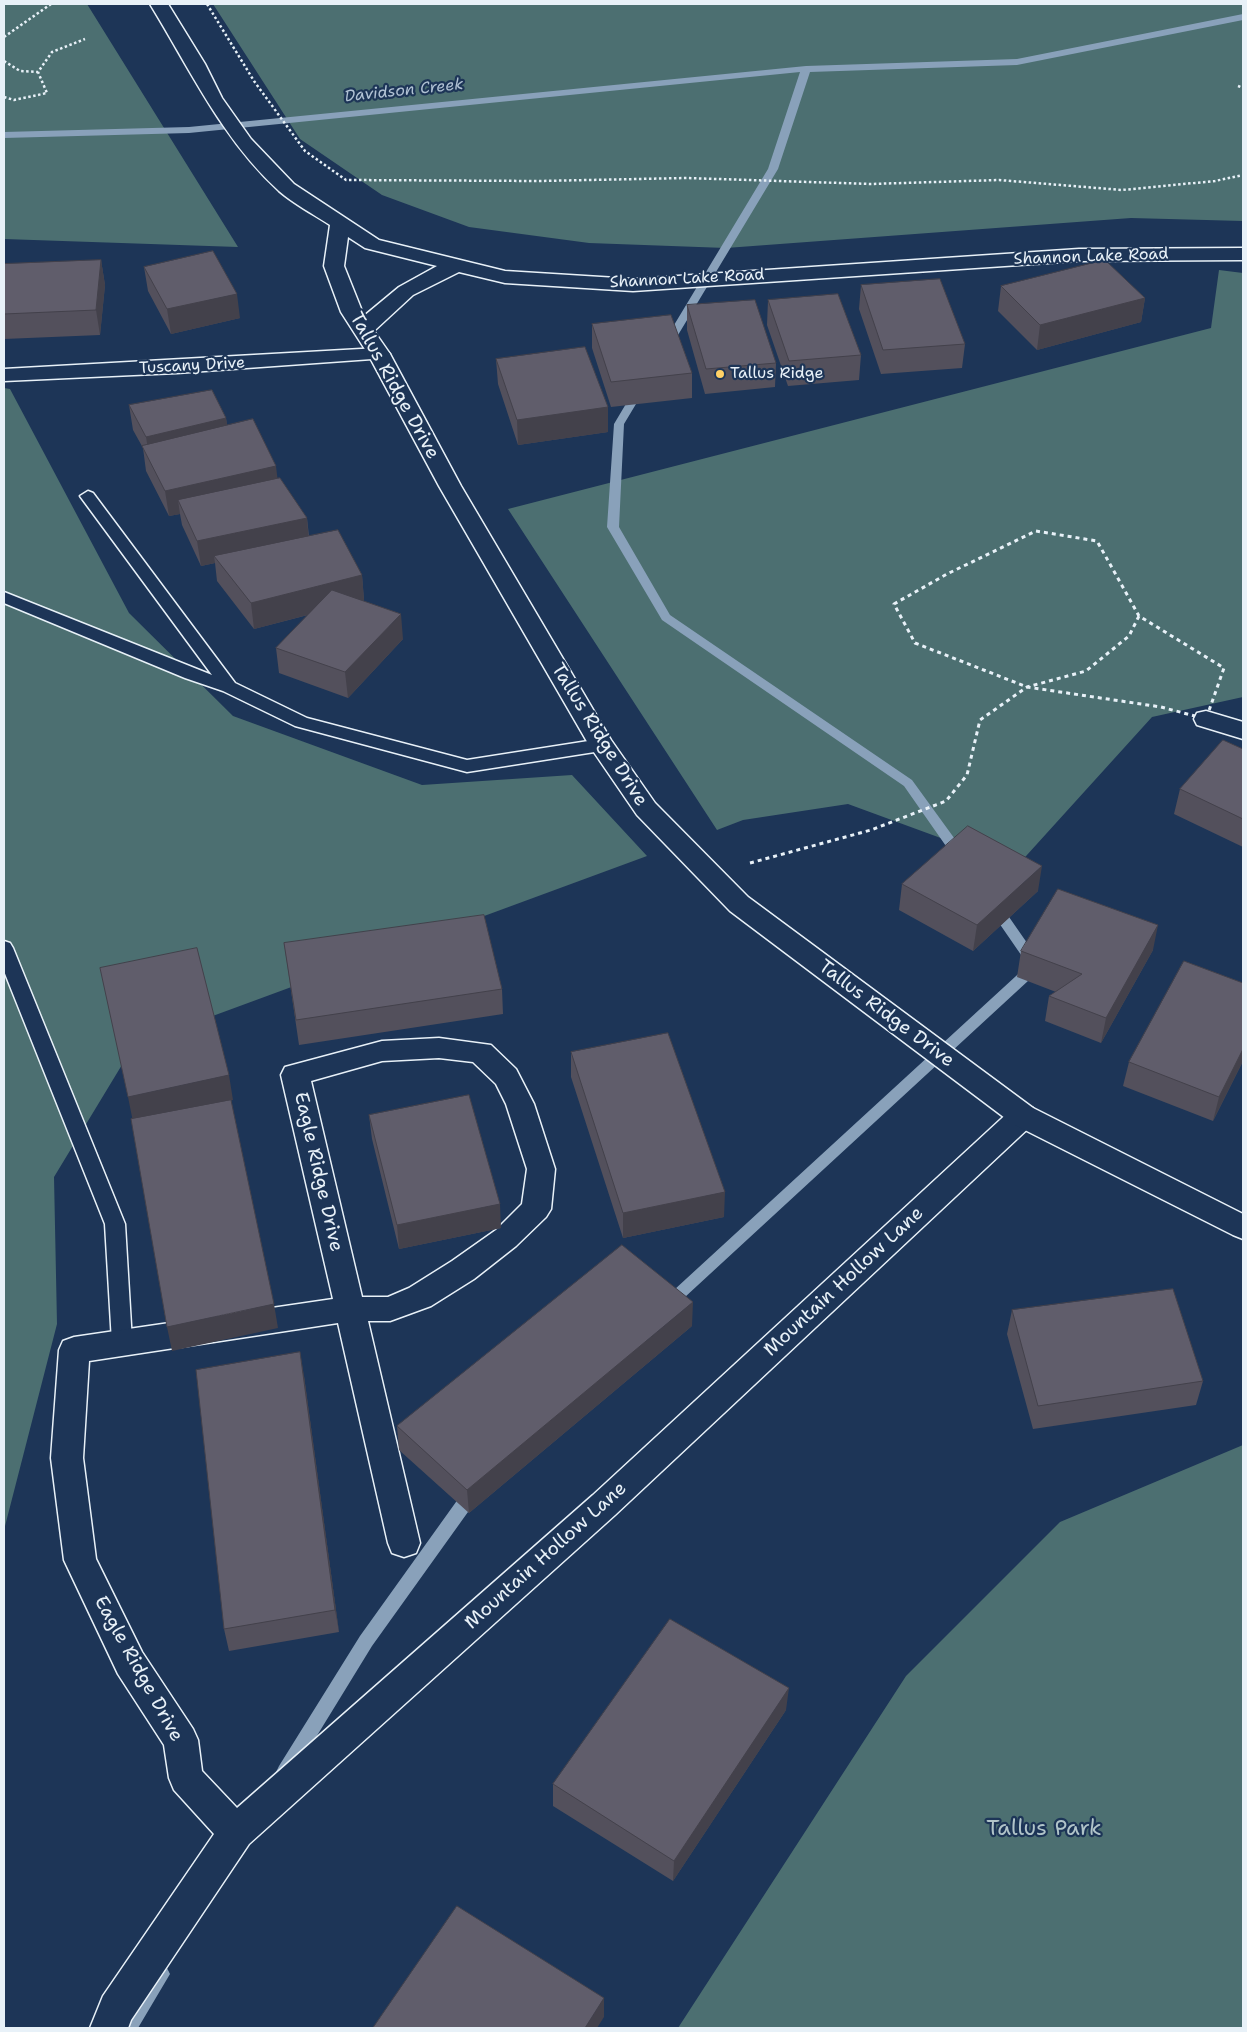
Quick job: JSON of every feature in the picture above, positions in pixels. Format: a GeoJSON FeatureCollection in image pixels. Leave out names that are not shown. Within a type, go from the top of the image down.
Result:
{"type":"FeatureCollection","features":[{"type":"Feature","properties":{"kind":"street","name":"Shannon Lake Road"},"geometry":{"type":"LineString","coordinates":[[159,4],[196,64],[213,98],[244,143],[287,188],[372,244],[505,277],[633,285],[1079,255],[1243,254]]}},
{"type":"Feature","properties":{"kind":"street","name":"Tallus Ridge Drive"},"geometry":{"type":"LineString","coordinates":[[340,223],[334,266],[351,312],[379,354],[450,486],[601,745],[646,809],[739,904],[1023,1116],[1243,1227]]}},
{"type":"Feature","properties":{"kind":"street"},"geometry":{"type":"LineString","coordinates":[[363,330],[385,305],[420,281],[457,265]]}},
{"type":"Feature","properties":{"kind":"street","name":"Tuscany Drive"},"geometry":{"type":"LineString","coordinates":[[4,374],[187,366],[379,354]]}},
{"type":"Feature","properties":{"kind":"street"},"geometry":{"type":"LineString","coordinates":[[1206,719],[1243,731]]}},
{"type":"Feature","properties":{"kind":"street","name":"Eagle Ridge Drive"},"geometry":{"type":"LineString","coordinates":[[236,1832],[186,1778],[181,1740],[130,1663],[80,1560],[67,1458],[74,1350],[350,1309],[390,1309],[420,1297],[463,1270],[506,1238],[536,1209],[541,1169],[520,1104],[506,1077],[480,1052],[439,1048],[382,1051],[295,1075],[350,1309],[404,1543]]}},
{"type":"Feature","properties":{"kind":"street","name":"Mountain Hollow Lane"},"geometry":{"type":"LineString","coordinates":[[109,2028],[116,2009],[236,1832],[604,1505],[1023,1116]]}},
{"type":"Feature","properties":{"kind":"lane"},"geometry":{"type":"LineString","coordinates":[[88,496],[228,686]]}},
{"type":"Feature","properties":{"kind":"lane"},"geometry":{"type":"LineString","coordinates":[[4,596],[191,674],[228,686],[301,722],[467,766],[601,745]]}},
{"type":"Feature","properties":{"kind":"lane"},"geometry":{"type":"LineString","coordinates":[[4,948],[50,1067],[115,1224],[122,1342]]}},
{"type":"Feature","properties":{"kind":"path"},"geometry":{"type":"LineString","coordinates":[[4,36],[51,4]]}},
{"type":"Feature","properties":{"kind":"path"},"geometry":{"type":"LineString","coordinates":[[207,4],[254,81],[305,151],[346,180],[539,181],[688,178],[871,184],[999,180],[1122,190],[1215,181],[1243,175]]}},
{"type":"Feature","properties":{"kind":"path"},"geometry":{"type":"LineString","coordinates":[[38,72],[52,52],[85,39]]}},
{"type":"Feature","properties":{"kind":"path"},"geometry":{"type":"LineString","coordinates":[[4,61],[20,71],[38,72]]}},
{"type":"Feature","properties":{"kind":"path"},"geometry":{"type":"LineString","coordinates":[[4,97],[14,100],[47,93],[38,72]]}},
{"type":"Feature","properties":{"kind":"path"},"geometry":{"type":"LineString","coordinates":[[1238,86],[1243,88]]}},
{"type":"Feature","properties":{"kind":"path"},"geometry":{"type":"LineString","coordinates":[[1036,530],[1098,541],[1139,616],[1224,668],[1206,719],[1162,707],[1027,688],[915,643],[894,604],[948,574],[1036,530]]}},
{"type":"Feature","properties":{"kind":"path"},"geometry":{"type":"LineString","coordinates":[[709,875],[871,830],[946,801],[967,775],[980,720],[1027,688],[1086,671],[1129,636],[1139,616]]}},
{"type":"Feature","properties":{"kind":"green space"},"geometry":{"type":"Polygon","coordinates":[[[4,4],[87,4],[238,247],[4,239],[4,4]]]}},
{"type":"Feature","properties":{"kind":"green space"},"geometry":{"type":"Polygon","coordinates":[[[213,4],[1243,4],[1243,221],[1131,218],[726,248],[589,243],[469,227],[382,195],[300,139],[213,4]]]}},
{"type":"Feature","properties":{"kind":"green space"},"geometry":{"type":"Polygon","coordinates":[[[1219,270],[1243,273],[1243,697],[1152,717],[1017,866],[848,804],[743,820],[717,830],[508,509],[1211,328],[1219,270]]]}},
{"type":"Feature","properties":{"kind":"green space"},"geometry":{"type":"Polygon","coordinates":[[[4,388],[10,389],[129,613],[233,716],[422,785],[572,775],[647,856],[134,1045],[54,1177],[57,1324],[4,1530],[4,388]]]}},
{"type":"Feature","properties":{"kind":"green space","name":"Tallus Park"},"geometry":{"type":"Polygon","coordinates":[[[1243,1445],[1243,2028],[678,2028],[906,1676],[1060,1522],[1243,1445]]]}},
{"type":"Feature","properties":{"kind":"building"},"geometry":{"type":"Polygon","coordinates":[[[213,251],[237,294],[167,309],[144,267],[213,251]]]}},
{"type":"Feature","properties":{"kind":"building"},"geometry":{"type":"Polygon","coordinates":[[[101,260],[96,310],[4,314],[4,264],[101,260]]]}},
{"type":"Feature","properties":{"kind":"building"},"geometry":{"type":"Polygon","coordinates":[[[1105,260],[1145,298],[1040,325],[1001,286],[1105,260]]]}},
{"type":"Feature","properties":{"kind":"building"},"geometry":{"type":"Polygon","coordinates":[[[940,279],[965,344],[883,350],[861,285],[940,279]]]}},
{"type":"Feature","properties":{"kind":"building"},"geometry":{"type":"Polygon","coordinates":[[[838,294],[861,355],[789,361],[768,300],[838,294]]]}},
{"type":"Feature","properties":{"kind":"building"},"geometry":{"type":"Polygon","coordinates":[[[755,300],[776,363],[706,369],[687,305],[755,300]]]}},
{"type":"Feature","properties":{"kind":"building"},"geometry":{"type":"Polygon","coordinates":[[[671,315],[692,373],[611,382],[592,324],[671,315]]]}},
{"type":"Feature","properties":{"kind":"building"},"geometry":{"type":"Polygon","coordinates":[[[585,347],[608,407],[517,420],[496,359],[585,347]]]}},
{"type":"Feature","properties":{"kind":"building"},"geometry":{"type":"Polygon","coordinates":[[[212,390],[226,418],[146,437],[129,405],[212,390]]]}},
{"type":"Feature","properties":{"kind":"building"},"geometry":{"type":"Polygon","coordinates":[[[253,419],[276,466],[165,491],[142,446],[253,419]]]}},
{"type":"Feature","properties":{"kind":"building"},"geometry":{"type":"Polygon","coordinates":[[[280,478],[307,518],[197,541],[178,500],[280,478]]]}},
{"type":"Feature","properties":{"kind":"building"},"geometry":{"type":"Polygon","coordinates":[[[338,530],[362,575],[251,603],[214,556],[338,530]]]}},
{"type":"Feature","properties":{"kind":"building"},"geometry":{"type":"Polygon","coordinates":[[[332,590],[401,614],[345,672],[276,648],[332,590]]]}},
{"type":"Feature","properties":{"kind":"building"},"geometry":{"type":"Polygon","coordinates":[[[1223,740],[1243,749],[1243,819],[1180,789],[1223,740]]]}},
{"type":"Feature","properties":{"kind":"building"},"geometry":{"type":"Polygon","coordinates":[[[968,826],[1042,866],[977,925],[902,884],[968,826]]]}},
{"type":"Feature","properties":{"kind":"building"},"geometry":{"type":"Polygon","coordinates":[[[1058,889],[1158,925],[1106,1018],[1049,996],[1082,974],[1021,951],[1058,889]]]}},
{"type":"Feature","properties":{"kind":"building"},"geometry":{"type":"Polygon","coordinates":[[[484,915],[502,989],[296,1020],[284,943],[484,915]]]}},
{"type":"Feature","properties":{"kind":"building"},"geometry":{"type":"Polygon","coordinates":[[[197,948],[229,1075],[128,1097],[100,968],[197,948]]]}},
{"type":"Feature","properties":{"kind":"building"},"geometry":{"type":"Polygon","coordinates":[[[1184,961],[1243,983],[1243,1049],[1219,1097],[1129,1062],[1184,961]]]}},
{"type":"Feature","properties":{"kind":"building"},"geometry":{"type":"Polygon","coordinates":[[[668,1033],[725,1192],[623,1213],[571,1052],[668,1033]]]}},
{"type":"Feature","properties":{"kind":"building"},"geometry":{"type":"Polygon","coordinates":[[[469,1095],[500,1204],[397,1225],[369,1115],[469,1095]]]}},
{"type":"Feature","properties":{"kind":"building"},"geometry":{"type":"Polygon","coordinates":[[[231,1100],[274,1304],[167,1327],[131,1119],[231,1100]]]}},
{"type":"Feature","properties":{"kind":"building"},"geometry":{"type":"Polygon","coordinates":[[[622,1245],[693,1302],[467,1490],[397,1426],[622,1245]]]}},
{"type":"Feature","properties":{"kind":"building"},"geometry":{"type":"Polygon","coordinates":[[[1173,1289],[1203,1381],[1038,1406],[1012,1310],[1173,1289]]]}},
{"type":"Feature","properties":{"kind":"building"},"geometry":{"type":"Polygon","coordinates":[[[300,1352],[335,1610],[224,1629],[196,1370],[300,1352]]]}},
{"type":"Feature","properties":{"kind":"building"},"geometry":{"type":"Polygon","coordinates":[[[670,1619],[789,1688],[674,1861],[553,1784],[670,1619]]]}},
{"type":"Feature","properties":{"kind":"building"},"geometry":{"type":"Polygon","coordinates":[[[457,1906],[604,1998],[585,2028],[373,2028],[457,1906]]]}},
{"type":"Feature","properties":{"kind":"waterway"},"geometry":{"type":"LineString","coordinates":[[806,69],[1017,62],[1243,17]]}},
{"type":"Feature","properties":{"kind":"waterway","name":"Davidson Creek"},"geometry":{"type":"LineString","coordinates":[[4,135],[189,130],[806,69]]}},
{"type":"Feature","properties":{"kind":"waterway"},"geometry":{"type":"LineString","coordinates":[[667,345],[773,169],[806,69]]}},
{"type":"Feature","properties":{"kind":"waterway"},"geometry":{"type":"LineString","coordinates":[[640,389],[619,424],[613,527],[666,617],[908,783],[960,856]]}},
{"type":"Feature","properties":{"kind":"waterway"},"geometry":{"type":"LineString","coordinates":[[667,1305],[1036,966],[995,907]]}},
{"type":"Feature","properties":{"kind":"waterway"},"geometry":{"type":"LineString","coordinates":[[285,1772],[366,1641],[472,1493]]}},
{"type":"Feature","properties":{"kind":"waterway"},"geometry":{"type":"LineString","coordinates":[[128,2028],[161,1974]]}},
{"type":"Feature","properties":{"kind":"place","name":"Tallus Ridge"},"geometry":{"type":"Point","coordinates":[720,374]}}]}
